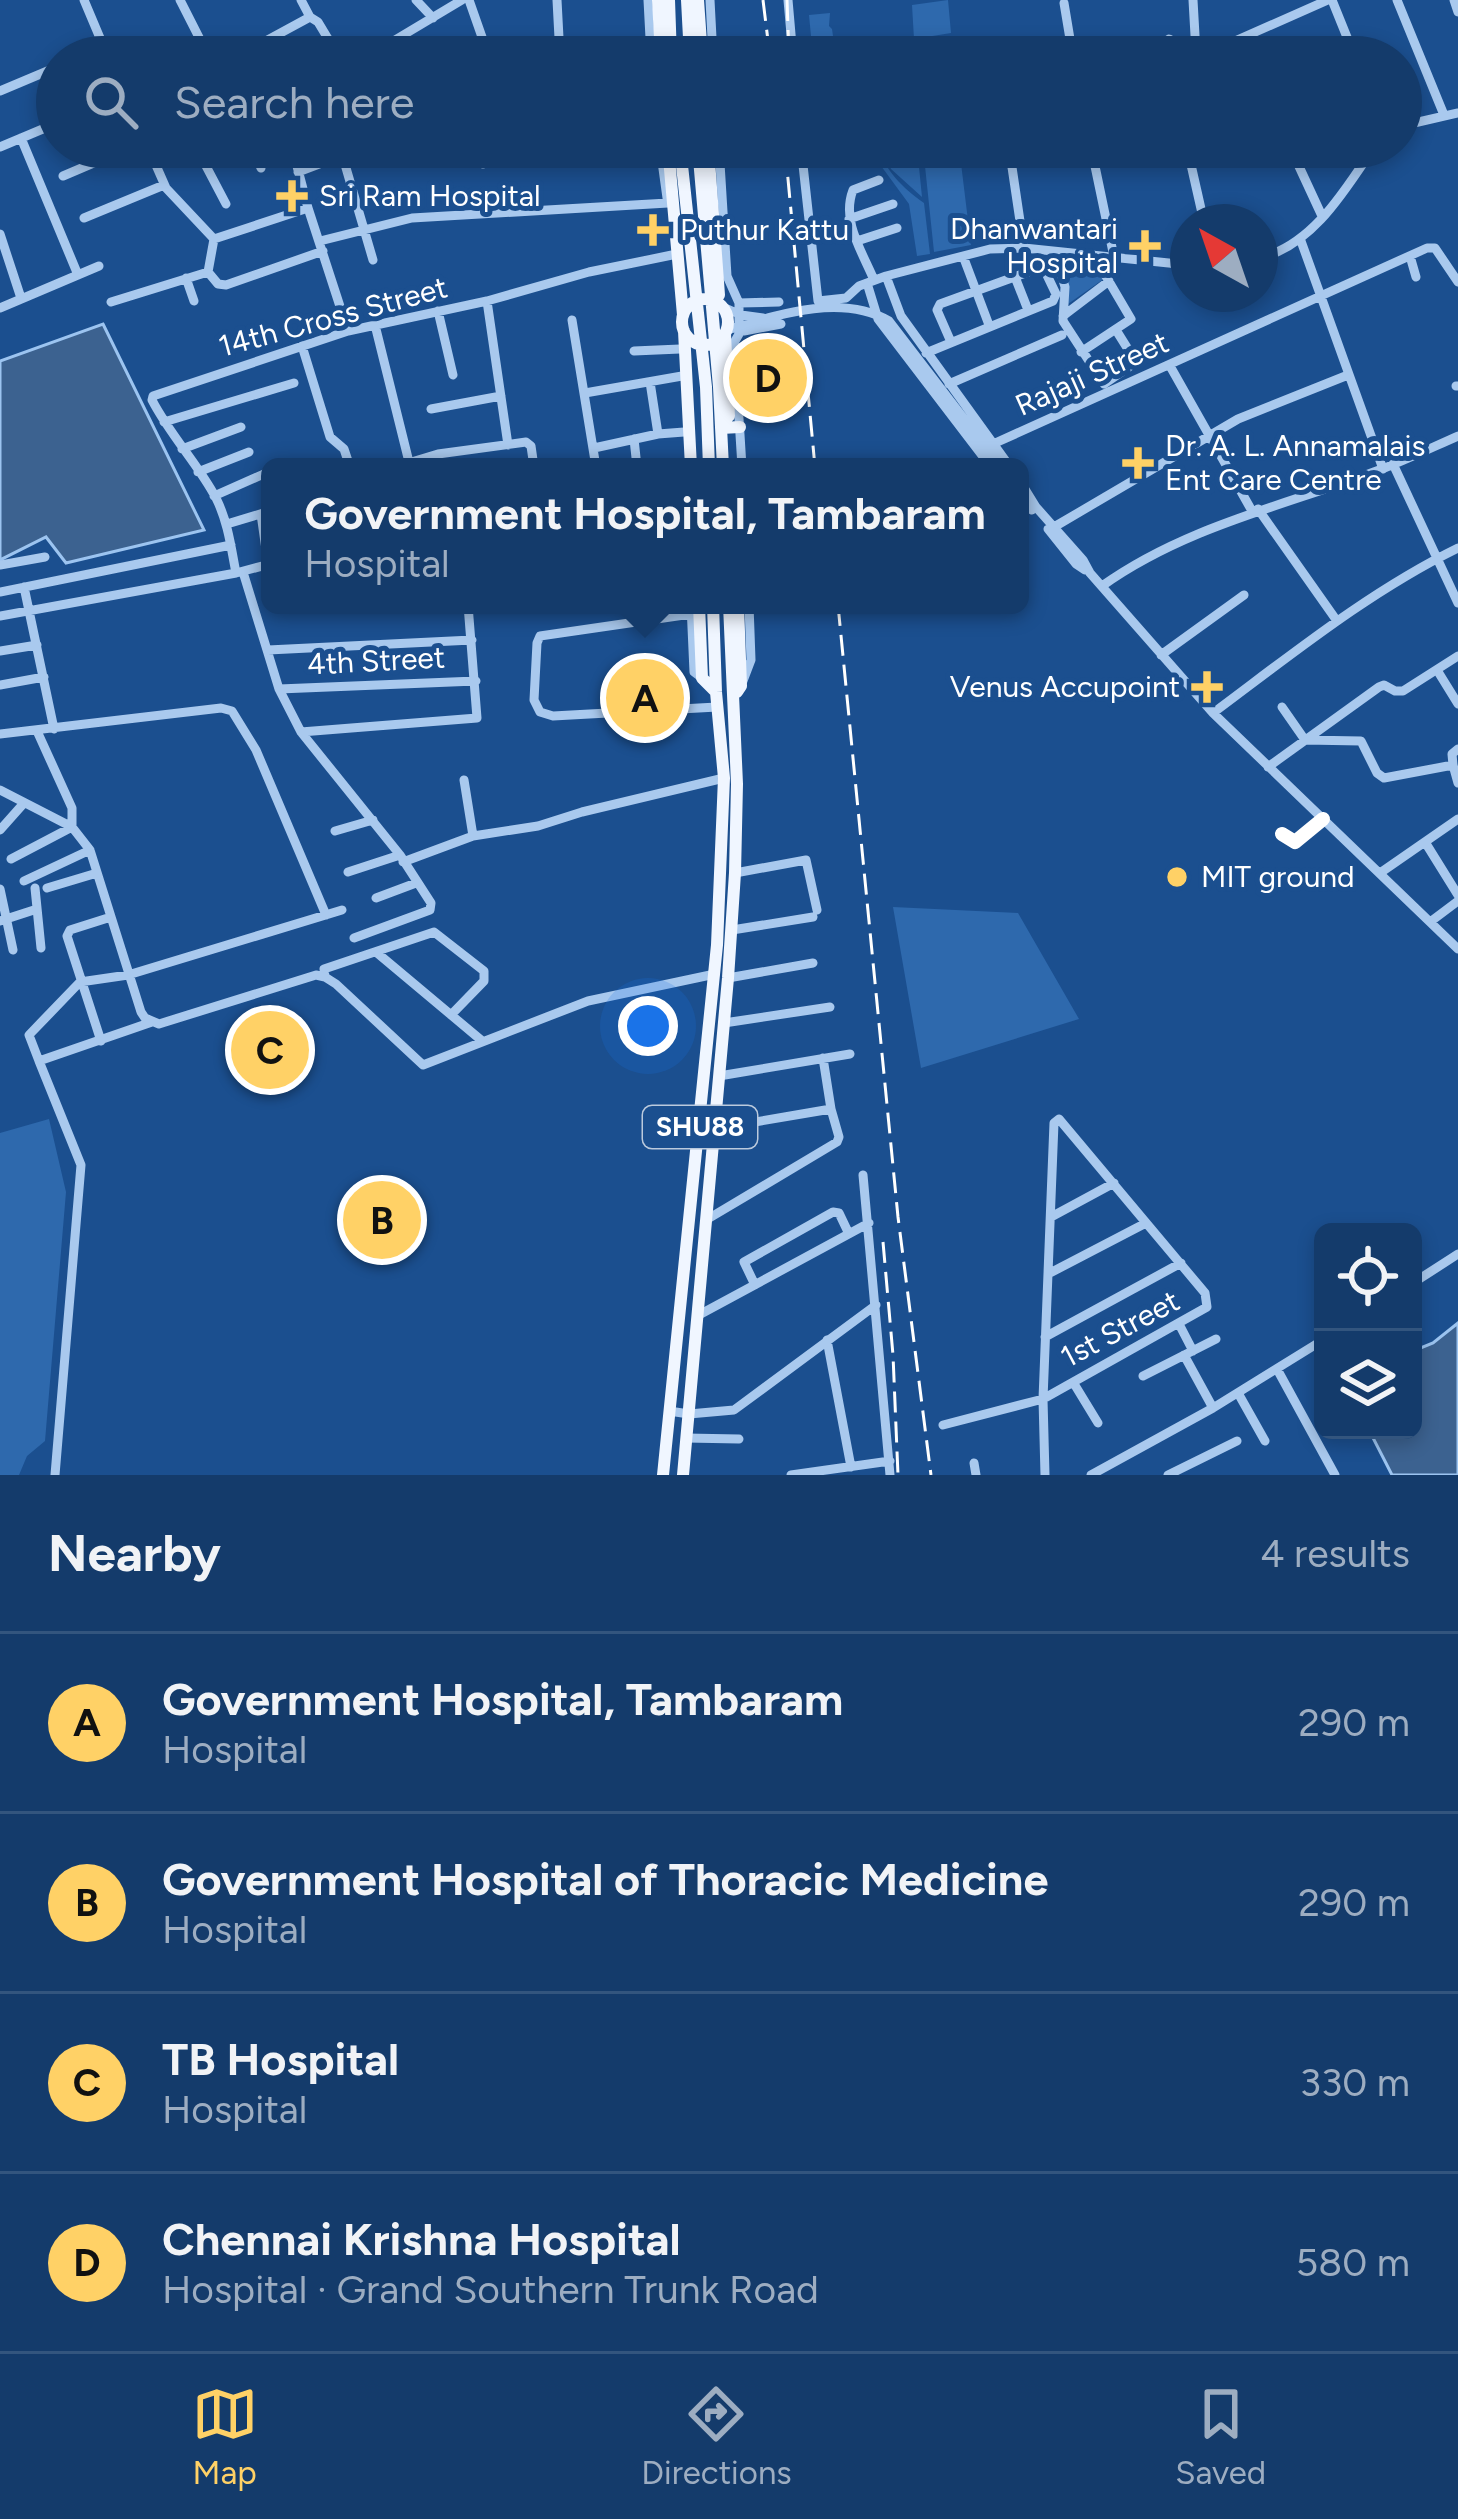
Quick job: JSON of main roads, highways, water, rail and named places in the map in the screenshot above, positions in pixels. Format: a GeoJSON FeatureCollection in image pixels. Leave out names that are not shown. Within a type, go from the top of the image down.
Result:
{"type":"FeatureCollection","features":[{"type":"Feature","properties":{"kind":"highway"},"geometry":{"type":"LineString","coordinates":[[1282,834],[1295,842],[1323,819]]}},
{"type":"Feature","properties":{"kind":"main road"},"geometry":{"type":"LineString","coordinates":[[658,0],[660,36]]}},
{"type":"Feature","properties":{"kind":"main road"},"geometry":{"type":"LineString","coordinates":[[669,0],[670,36]]}},
{"type":"Feature","properties":{"kind":"main road"},"geometry":{"type":"LineString","coordinates":[[687,0],[690,36]]}},
{"type":"Feature","properties":{"kind":"main road"},"geometry":{"type":"LineString","coordinates":[[698,0],[701,36]]}},
{"type":"Feature","properties":{"kind":"main road"},"geometry":{"type":"LineString","coordinates":[[665,168],[683,315],[688,458]]}},
{"type":"Feature","properties":{"kind":"main road"},"geometry":{"type":"LineString","coordinates":[[682,168],[706,387],[709,458]]}},
{"type":"Feature","properties":{"kind":"main road"},"geometry":{"type":"LineString","coordinates":[[700,168],[726,458]]}},
{"type":"Feature","properties":{"kind":"main road"},"geometry":{"type":"LineString","coordinates":[[710,168],[721,305],[730,332],[727,458]]}},
{"type":"Feature","properties":{"kind":"main road"},"geometry":{"type":"LineString","coordinates":[[683,315],[698,300],[721,305]]}},
{"type":"Feature","properties":{"kind":"main road"},"geometry":{"type":"LineString","coordinates":[[684,331],[700,344],[714,343],[730,332]]}},
{"type":"Feature","properties":{"kind":"main road"},"geometry":{"type":"LineString","coordinates":[[721,428],[740,427]]}},
{"type":"Feature","properties":{"kind":"main road"},"geometry":{"type":"LineString","coordinates":[[695,614],[702,674],[717,700]]}},
{"type":"Feature","properties":{"kind":"main road","name":"SHU88"},"geometry":{"type":"LineString","coordinates":[[683,1475],[724,1023],[724,778],[713,614]]}},
{"type":"Feature","properties":{"kind":"main road","name":"SHU88"},"geometry":{"type":"LineString","coordinates":[[663,1475],[722,976],[732,930],[737,784],[734,614]]}},
{"type":"Feature","properties":{"kind":"main road"},"geometry":{"type":"LineString","coordinates":[[735,614],[741,663],[737,691]]}},
{"type":"Feature","properties":{"kind":"railway"},"geometry":{"type":"LineString","coordinates":[[763,0],[767,36]]}},
{"type":"Feature","properties":{"kind":"railway"},"geometry":{"type":"LineString","coordinates":[[787,0],[788,36]]}},
{"type":"Feature","properties":{"kind":"railway"},"geometry":{"type":"LineString","coordinates":[[787,168],[814,458]]}},
{"type":"Feature","properties":{"kind":"railway"},"geometry":{"type":"LineString","coordinates":[[839,614],[898,1217],[931,1475]]}},
{"type":"Feature","properties":{"kind":"railway"},"geometry":{"type":"LineString","coordinates":[[883,1242],[898,1475]]}},
{"type":"Feature","properties":{"kind":"place","name":"Sri Ram Hospital"},"geometry":{"type":"Point","coordinates":[292,196]}},
{"type":"Feature","properties":{"kind":"place","name":"Puthur Kattu"},"geometry":{"type":"Point","coordinates":[653,230]}},
{"type":"Feature","properties":{"kind":"place","name":"Dhanwantari Hospital"},"geometry":{"type":"Point","coordinates":[1145,246]}},
{"type":"Feature","properties":{"kind":"place","name":"Chennai Krishna Hospital"},"geometry":{"type":"Point","coordinates":[768,378]}},
{"type":"Feature","properties":{"kind":"place","name":"Dr. A. L. Annamalais Ent Care Centre"},"geometry":{"type":"Point","coordinates":[1138,463]}},
{"type":"Feature","properties":{"kind":"place","name":"Venus Accupoint"},"geometry":{"type":"Point","coordinates":[1207,687]}},
{"type":"Feature","properties":{"kind":"place","name":"Government Hospital, Tambaram"},"geometry":{"type":"Point","coordinates":[645,698]}},
{"type":"Feature","properties":{"kind":"place","name":"MIT ground"},"geometry":{"type":"Point","coordinates":[1177,877]}},
{"type":"Feature","properties":{"kind":"place","name":"TB Hospital"},"geometry":{"type":"Point","coordinates":[270,1050]}},
{"type":"Feature","properties":{"kind":"place","name":"Government Hospital of Thoracic Medicine"},"geometry":{"type":"Point","coordinates":[382,1220]}}]}
